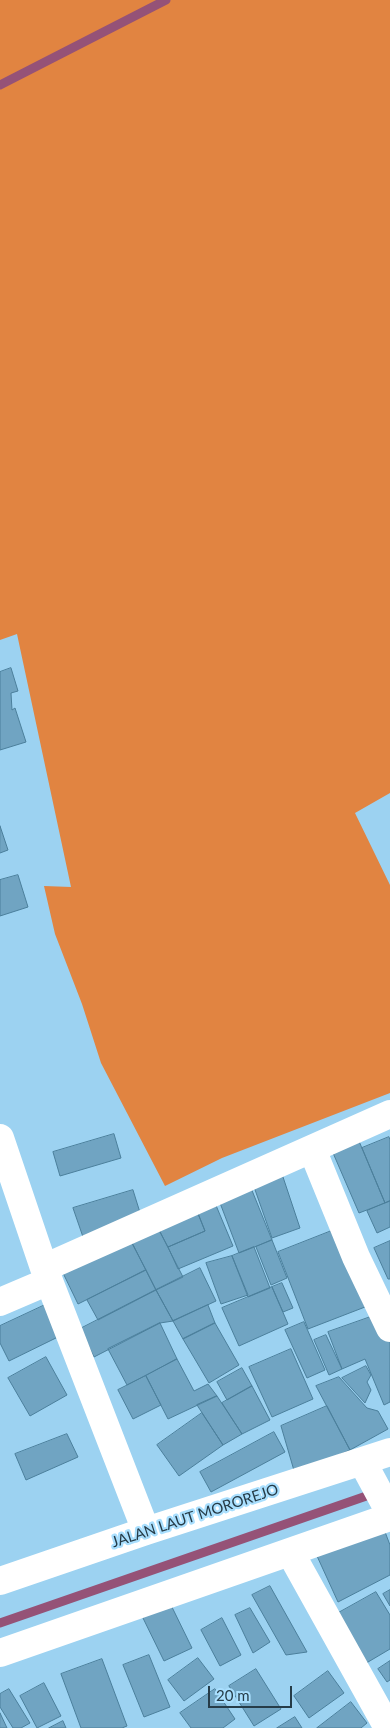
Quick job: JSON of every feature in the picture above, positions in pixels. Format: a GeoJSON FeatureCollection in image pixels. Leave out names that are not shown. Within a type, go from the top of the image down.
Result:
{"type":"FeatureCollection","features":[{"type":"Feature","properties":{"kind":"street"},"geometry":{"type":"LineString","coordinates":[[0,1302],[46,1274],[390,1114]]}},
{"type":"Feature","properties":{"kind":"street"},"geometry":{"type":"LineString","coordinates":[[0,1138],[46,1274],[146,1531]]}},
{"type":"Feature","properties":{"kind":"street"},"geometry":{"type":"LineString","coordinates":[[312,1149],[356,1257],[390,1328]]}},
{"type":"Feature","properties":{"kind":"street","name":"JALAN LAUT MOROREJO"},"geometry":{"type":"LineString","coordinates":[[0,1581],[146,1531],[390,1452]]}},
{"type":"Feature","properties":{"kind":"street"},"geometry":{"type":"LineString","coordinates":[[362,1462],[390,1513]]}},
{"type":"Feature","properties":{"kind":"street"},"geometry":{"type":"LineString","coordinates":[[0,1653],[390,1517]]}},
{"type":"Feature","properties":{"kind":"street"},"geometry":{"type":"LineString","coordinates":[[290,1552],[388,1728]]}},
{"type":"Feature","properties":{"kind":"shaded area"},"geometry":{"type":"Polygon","coordinates":[[[0,0],[390,0],[390,793],[355,813],[390,885],[390,1093],[222,1158],[165,1186],[101,1063],[82,1004],[55,934],[44,886],[71,887],[17,634],[0,640],[0,0]]]}},
{"type":"Feature","properties":{"kind":"building"},"geometry":{"type":"Polygon","coordinates":[[[11,668],[18,691],[11,693],[12,710],[15,708],[26,742],[0,750],[0,672],[11,668]]]}},
{"type":"Feature","properties":{"kind":"building"},"geometry":{"type":"Polygon","coordinates":[[[0,826],[8,850],[0,853],[0,826]]]}},
{"type":"Feature","properties":{"kind":"building"},"geometry":{"type":"Polygon","coordinates":[[[18,875],[28,907],[0,916],[0,880],[18,875]]]}},
{"type":"Feature","properties":{"kind":"building"},"geometry":{"type":"Polygon","coordinates":[[[114,1134],[121,1158],[60,1176],[53,1152],[114,1134]]]}},
{"type":"Feature","properties":{"kind":"building"},"geometry":{"type":"Polygon","coordinates":[[[356,1134],[385,1203],[359,1213],[330,1146],[356,1134]]]}},
{"type":"Feature","properties":{"kind":"building"},"geometry":{"type":"Polygon","coordinates":[[[389,1137],[390,1201],[385,1203],[362,1148],[389,1137]]]}},
{"type":"Feature","properties":{"kind":"building"},"geometry":{"type":"Polygon","coordinates":[[[282,1174],[300,1228],[272,1238],[253,1184],[282,1174]]]}},
{"type":"Feature","properties":{"kind":"building"},"geometry":{"type":"Polygon","coordinates":[[[249,1183],[272,1240],[239,1253],[217,1195],[249,1183]]]}},
{"type":"Feature","properties":{"kind":"building"},"geometry":{"type":"Polygon","coordinates":[[[133,1190],[142,1219],[83,1237],[73,1208],[133,1190]]]}},
{"type":"Feature","properties":{"kind":"building"},"geometry":{"type":"Polygon","coordinates":[[[390,1201],[390,1227],[377,1233],[367,1211],[390,1201]]]}},
{"type":"Feature","properties":{"kind":"building"},"geometry":{"type":"Polygon","coordinates":[[[215,1203],[233,1246],[178,1269],[168,1247],[205,1231],[197,1211],[215,1203]]]}},
{"type":"Feature","properties":{"kind":"building"},"geometry":{"type":"Polygon","coordinates":[[[197,1211],[205,1231],[168,1247],[158,1228],[197,1211]]]}},
{"type":"Feature","properties":{"kind":"building"},"geometry":{"type":"Polygon","coordinates":[[[158,1228],[183,1277],[156,1290],[131,1241],[158,1228]]]}},
{"type":"Feature","properties":{"kind":"building"},"geometry":{"type":"Polygon","coordinates":[[[334,1230],[365,1307],[308,1329],[278,1252],[334,1230]]]}},
{"type":"Feature","properties":{"kind":"building"},"geometry":{"type":"Polygon","coordinates":[[[272,1240],[287,1278],[271,1285],[256,1247],[272,1240]]]}},
{"type":"Feature","properties":{"kind":"building"},"geometry":{"type":"Polygon","coordinates":[[[131,1241],[146,1270],[78,1304],[63,1273],[131,1241]]]}},
{"type":"Feature","properties":{"kind":"building"},"geometry":{"type":"Polygon","coordinates":[[[390,1241],[390,1279],[388,1279],[374,1248],[390,1241]]]}},
{"type":"Feature","properties":{"kind":"building"},"geometry":{"type":"Polygon","coordinates":[[[254,1247],[270,1288],[248,1297],[232,1256],[254,1247]]]}},
{"type":"Feature","properties":{"kind":"building"},"geometry":{"type":"Polygon","coordinates":[[[232,1256],[248,1295],[221,1304],[206,1263],[232,1256]]]}},
{"type":"Feature","properties":{"kind":"building"},"geometry":{"type":"Polygon","coordinates":[[[200,1268],[216,1301],[173,1321],[156,1290],[200,1268]]]}},
{"type":"Feature","properties":{"kind":"building"},"geometry":{"type":"Polygon","coordinates":[[[146,1270],[156,1290],[98,1320],[87,1300],[146,1270]]]}},
{"type":"Feature","properties":{"kind":"building"},"geometry":{"type":"Polygon","coordinates":[[[282,1283],[293,1308],[283,1312],[272,1287],[282,1283]]]}},
{"type":"Feature","properties":{"kind":"building"},"geometry":{"type":"Polygon","coordinates":[[[272,1287],[288,1324],[239,1346],[222,1308],[272,1287]]]}},
{"type":"Feature","properties":{"kind":"building"},"geometry":{"type":"Polygon","coordinates":[[[156,1290],[173,1321],[160,1323],[94,1357],[80,1329],[156,1290]]]}},
{"type":"Feature","properties":{"kind":"building"},"geometry":{"type":"Polygon","coordinates":[[[45,1305],[60,1336],[9,1361],[0,1343],[0,1326],[45,1305]]]}},
{"type":"Feature","properties":{"kind":"building"},"geometry":{"type":"Polygon","coordinates":[[[208,1305],[215,1323],[183,1339],[173,1321],[208,1305]]]}},
{"type":"Feature","properties":{"kind":"building"},"geometry":{"type":"Polygon","coordinates":[[[379,1314],[390,1337],[390,1402],[384,1405],[365,1359],[342,1369],[328,1332],[379,1314]]]}},
{"type":"Feature","properties":{"kind":"building"},"geometry":{"type":"Polygon","coordinates":[[[304,1322],[325,1370],[307,1378],[285,1330],[304,1322]]]}},
{"type":"Feature","properties":{"kind":"building"},"geometry":{"type":"Polygon","coordinates":[[[160,1323],[177,1359],[127,1385],[108,1349],[160,1323]]]}},
{"type":"Feature","properties":{"kind":"building"},"geometry":{"type":"Polygon","coordinates":[[[215,1323],[239,1365],[209,1383],[183,1339],[215,1323]]]}},
{"type":"Feature","properties":{"kind":"building"},"geometry":{"type":"Polygon","coordinates":[[[326,1335],[342,1369],[329,1375],[314,1340],[326,1335]]]}},
{"type":"Feature","properties":{"kind":"building"},"geometry":{"type":"Polygon","coordinates":[[[291,1349],[313,1399],[272,1417],[249,1367],[291,1349]]]}},
{"type":"Feature","properties":{"kind":"building"},"geometry":{"type":"Polygon","coordinates":[[[46,1357],[67,1395],[30,1416],[8,1378],[46,1357]]]}},
{"type":"Feature","properties":{"kind":"building"},"geometry":{"type":"Polygon","coordinates":[[[177,1359],[194,1391],[208,1384],[217,1396],[168,1419],[146,1376],[177,1359]]]}},
{"type":"Feature","properties":{"kind":"building"},"geometry":{"type":"Polygon","coordinates":[[[366,1366],[371,1375],[367,1382],[371,1390],[365,1403],[342,1378],[366,1366]]]}},
{"type":"Feature","properties":{"kind":"building"},"geometry":{"type":"Polygon","coordinates":[[[242,1368],[252,1386],[227,1400],[217,1382],[242,1368]]]}},
{"type":"Feature","properties":{"kind":"building"},"geometry":{"type":"Polygon","coordinates":[[[146,1376],[161,1405],[133,1419],[118,1390],[146,1376]]]}},
{"type":"Feature","properties":{"kind":"building"},"geometry":{"type":"Polygon","coordinates":[[[339,1377],[367,1408],[378,1411],[388,1429],[350,1450],[316,1386],[339,1377]]]}},
{"type":"Feature","properties":{"kind":"building"},"geometry":{"type":"Polygon","coordinates":[[[252,1386],[270,1420],[242,1434],[222,1403],[252,1386]]]}},
{"type":"Feature","properties":{"kind":"building"},"geometry":{"type":"Polygon","coordinates":[[[217,1396],[242,1434],[223,1445],[197,1405],[217,1396]]]}},
{"type":"Feature","properties":{"kind":"building"},"geometry":{"type":"Polygon","coordinates":[[[327,1406],[350,1450],[295,1474],[281,1426],[327,1406]]]}},
{"type":"Feature","properties":{"kind":"building"},"geometry":{"type":"Polygon","coordinates":[[[202,1413],[223,1445],[179,1476],[157,1445],[202,1413]]]}},
{"type":"Feature","properties":{"kind":"building"},"geometry":{"type":"Polygon","coordinates":[[[274,1432],[285,1452],[211,1492],[200,1472],[274,1432]]]}},
{"type":"Feature","properties":{"kind":"building"},"geometry":{"type":"Polygon","coordinates":[[[67,1434],[78,1457],[26,1480],[15,1454],[67,1434]]]}},
{"type":"Feature","properties":{"kind":"building"},"geometry":{"type":"Polygon","coordinates":[[[382,1524],[390,1545],[390,1575],[338,1602],[317,1556],[382,1524]]]}},
{"type":"Feature","properties":{"kind":"building"},"geometry":{"type":"Polygon","coordinates":[[[270,1586],[307,1652],[286,1655],[252,1595],[270,1586]]]}},
{"type":"Feature","properties":{"kind":"building"},"geometry":{"type":"Polygon","coordinates":[[[390,1590],[390,1606],[383,1594],[390,1590]]]}},
{"type":"Feature","properties":{"kind":"building"},"geometry":{"type":"Polygon","coordinates":[[[376,1592],[390,1615],[390,1649],[363,1665],[333,1616],[376,1592]]]}},
{"type":"Feature","properties":{"kind":"building"},"geometry":{"type":"Polygon","coordinates":[[[170,1603],[192,1648],[164,1661],[142,1616],[170,1603]]]}},
{"type":"Feature","properties":{"kind":"building"},"geometry":{"type":"Polygon","coordinates":[[[250,1608],[270,1642],[253,1653],[235,1615],[250,1608]]]}},
{"type":"Feature","properties":{"kind":"building"},"geometry":{"type":"Polygon","coordinates":[[[222,1618],[241,1655],[220,1666],[201,1630],[222,1618]]]}},
{"type":"Feature","properties":{"kind":"building"},"geometry":{"type":"Polygon","coordinates":[[[149,1655],[170,1707],[144,1717],[123,1665],[149,1655]]]}},
{"type":"Feature","properties":{"kind":"building"},"geometry":{"type":"Polygon","coordinates":[[[198,1658],[214,1679],[184,1701],[168,1680],[198,1658]]]}},
{"type":"Feature","properties":{"kind":"building"},"geometry":{"type":"Polygon","coordinates":[[[102,1659],[127,1726],[122,1728],[81,1728],[61,1674],[102,1659]]]}},
{"type":"Feature","properties":{"kind":"building"},"geometry":{"type":"Polygon","coordinates":[[[390,1661],[390,1680],[387,1682],[378,1669],[390,1661]]]}},
{"type":"Feature","properties":{"kind":"building"},"geometry":{"type":"Polygon","coordinates":[[[256,1669],[281,1709],[254,1726],[229,1686],[256,1669]]]}},
{"type":"Feature","properties":{"kind":"building"},"geometry":{"type":"Polygon","coordinates":[[[328,1671],[344,1693],[309,1718],[294,1696],[328,1671]]]}},
{"type":"Feature","properties":{"kind":"building"},"geometry":{"type":"Polygon","coordinates":[[[44,1683],[61,1716],[37,1728],[20,1696],[44,1683]]]}},
{"type":"Feature","properties":{"kind":"building"},"geometry":{"type":"Polygon","coordinates":[[[9,1689],[30,1723],[21,1728],[13,1728],[0,1707],[0,1694],[9,1689]]]}},
{"type":"Feature","properties":{"kind":"building"},"geometry":{"type":"Polygon","coordinates":[[[215,1689],[235,1719],[223,1728],[191,1728],[180,1713],[215,1689]]]}},
{"type":"Feature","properties":{"kind":"building"},"geometry":{"type":"Polygon","coordinates":[[[351,1702],[367,1723],[361,1728],[317,1728],[351,1702]]]}},
{"type":"Feature","properties":{"kind":"building"},"geometry":{"type":"Polygon","coordinates":[[[0,1713],[7,1728],[0,1728],[0,1713]]]}},
{"type":"Feature","properties":{"kind":"building"},"geometry":{"type":"Polygon","coordinates":[[[295,1717],[302,1728],[277,1728],[295,1717]]]}},
{"type":"Feature","properties":{"kind":"building"},"geometry":{"type":"Polygon","coordinates":[[[63,1721],[66,1728],[49,1728],[63,1721]]]}},
{"type":"Feature","properties":{"kind":"waterway"},"geometry":{"type":"LineString","coordinates":[[0,85],[166,0]]}},
{"type":"Feature","properties":{"kind":"waterway"},"geometry":{"type":"LineString","coordinates":[[0,1623],[375,1493]]}}]}
